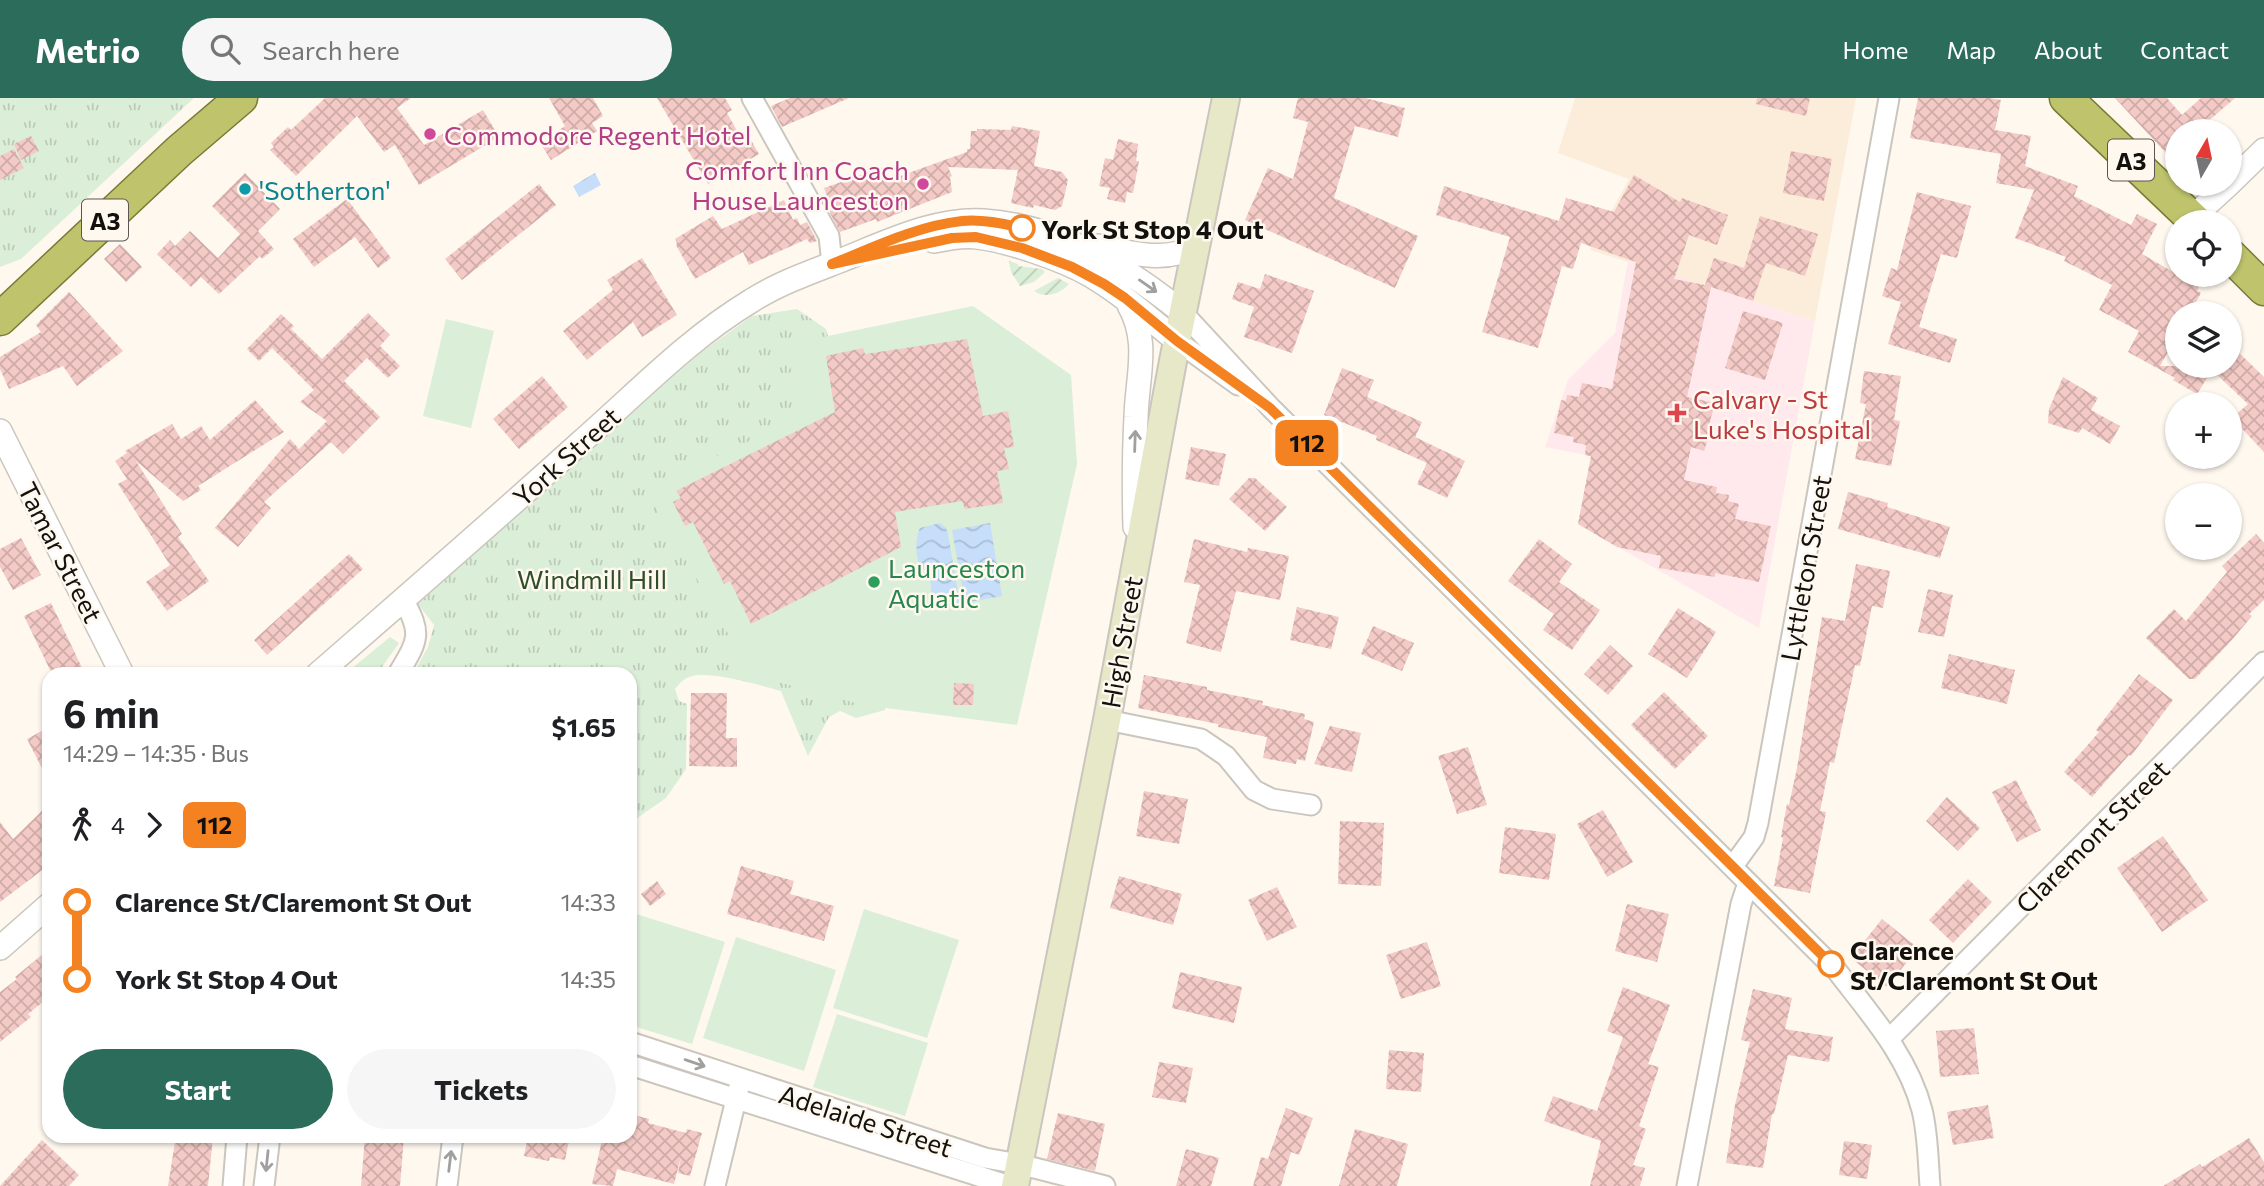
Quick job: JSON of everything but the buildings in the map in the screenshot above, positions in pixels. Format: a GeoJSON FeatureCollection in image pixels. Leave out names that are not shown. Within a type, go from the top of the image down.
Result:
{"type":"FeatureCollection","features":[{"type":"Feature","properties":{"kind":"highway","name":"A3"},"geometry":{"type":"LineString","coordinates":[[0,319],[179,151],[241,98]]}},
{"type":"Feature","properties":{"kind":"highway","name":"A3"},"geometry":{"type":"LineString","coordinates":[[2066,98],[2184,210]]}},
{"type":"Feature","properties":{"kind":"highway"},"geometry":{"type":"LineString","coordinates":[[2242,267],[2264,289]]}},
{"type":"Feature","properties":{"kind":"main road","name":"High Street"},"geometry":{"type":"LineString","coordinates":[[1015,1179],[1107,720],[1135,558],[1226,98]]}},
{"type":"Feature","properties":{"kind":"main road"},"geometry":{"type":"LineString","coordinates":[[0,293],[34,286]]}},
{"type":"Feature","properties":{"kind":"street","name":"Lyttleton Street"},"geometry":{"type":"LineString","coordinates":[[1733,866],[1754,837],[1758,822],[1889,98]]}},
{"type":"Feature","properties":{"kind":"street"},"geometry":{"type":"LineString","coordinates":[[757,99],[780,149],[829,236],[832,264]]}},
{"type":"Feature","properties":{"kind":"street"},"geometry":{"type":"LineString","coordinates":[[2242,171],[2264,150]]}},
{"type":"Feature","properties":{"kind":"street"},"geometry":{"type":"LineString","coordinates":[[2203,210],[2217,196]]}},
{"type":"Feature","properties":{"kind":"street","name":"York Street"},"geometry":{"type":"LineString","coordinates":[[326,667],[700,338],[750,301],[775,287],[912,233],[938,225],[985,221],[1054,237],[1116,265],[1155,290],[1183,313]]}},
{"type":"Feature","properties":{"kind":"street","name":"York Street"},"geometry":{"type":"LineString","coordinates":[[832,264],[921,243],[976,237],[1022,248],[1089,274],[1125,298],[1177,341]]}},
{"type":"Feature","properties":{"kind":"street"},"geometry":{"type":"LineString","coordinates":[[1054,237],[1149,256],[1177,255],[1197,245]]}},
{"type":"Feature","properties":{"kind":"street"},"geometry":{"type":"LineString","coordinates":[[1125,298],[1138,324],[1141,341],[1135,442],[1135,558]]}},
{"type":"Feature","properties":{"kind":"street"},"geometry":{"type":"LineString","coordinates":[[1183,313],[1270,408],[1838,971],[1889,1039],[1913,1079],[1923,1113],[1930,1186]]}},
{"type":"Feature","properties":{"kind":"street"},"geometry":{"type":"LineString","coordinates":[[1177,341],[1270,408]]}},
{"type":"Feature","properties":{"kind":"street","name":"Tamar Street"},"geometry":{"type":"LineString","coordinates":[[0,431],[118,667]]}},
{"type":"Feature","properties":{"kind":"street"},"geometry":{"type":"LineString","coordinates":[[402,667],[416,638],[416,622],[403,599]]}},
{"type":"Feature","properties":{"kind":"street","name":"Claremont Street"},"geometry":{"type":"LineString","coordinates":[[1889,1039],[2264,662]]}},
{"type":"Feature","properties":{"kind":"street"},"geometry":{"type":"LineString","coordinates":[[1107,720],[1200,739],[1226,757],[1254,790],[1272,799],[1311,805]]}},
{"type":"Feature","properties":{"kind":"street"},"geometry":{"type":"LineString","coordinates":[[1687,1186],[1741,904],[1748,883]]}},
{"type":"Feature","properties":{"kind":"street"},"geometry":{"type":"LineString","coordinates":[[0,948],[42,911]]}},
{"type":"Feature","properties":{"kind":"street","name":"Adelaide Street"},"geometry":{"type":"LineString","coordinates":[[639,1044],[741,1079],[892,1138],[1015,1179],[1105,1186]]}},
{"type":"Feature","properties":{"kind":"street","name":"Adelaide Street"},"geometry":{"type":"LineString","coordinates":[[637,1067],[736,1098],[892,1138]]}},
{"type":"Feature","properties":{"kind":"street"},"geometry":{"type":"LineString","coordinates":[[715,1186],[741,1079]]}},
{"type":"Feature","properties":{"kind":"street"},"geometry":{"type":"LineString","coordinates":[[233,1186],[236,1143]]}},
{"type":"Feature","properties":{"kind":"street"},"geometry":{"type":"LineString","coordinates":[[264,1186],[269,1143]]}},
{"type":"Feature","properties":{"kind":"street"},"geometry":{"type":"LineString","coordinates":[[447,1186],[452,1143]]}},
{"type":"Feature","properties":{"kind":"shaded area"},"geometry":{"type":"Polygon","coordinates":[[[1575,98],[1856,98],[1815,321],[1590,250],[1629,179],[1558,153],[1575,98]]]}},
{"type":"Feature","properties":{"kind":"shaded area","name":"Calvary - St Luke's Hospital"},"geometry":{"type":"Polygon","coordinates":[[[1628,261],[1815,321],[1759,628],[1578,524],[1591,456],[1545,447],[1568,380],[1615,333],[1628,261]]]}},
{"type":"Feature","properties":{"kind":"green space"},"geometry":{"type":"Polygon","coordinates":[[[0,98],[194,98],[21,259],[0,267],[0,98]]]}},
{"type":"Feature","properties":{"kind":"green space"},"geometry":{"type":"Polygon","coordinates":[[[1009,261],[1018,266],[1042,269],[1045,272],[1034,282],[1020,286],[1011,272],[1009,261]]]}},
{"type":"Feature","properties":{"kind":"green space"},"geometry":{"type":"Polygon","coordinates":[[[1058,278],[1069,284],[1052,294],[1043,295],[1034,291],[1058,278]]]}},
{"type":"Feature","properties":{"kind":"green space","name":"Launceston Aquatic"},"geometry":{"type":"Polygon","coordinates":[[[973,306],[1071,375],[1077,464],[1017,725],[863,705],[752,675],[645,489],[804,416],[784,345],[973,306]]]}},
{"type":"Feature","properties":{"kind":"green space","name":"Windmill Hill"},"geometry":{"type":"Polygon","coordinates":[[[797,309],[826,329],[832,351],[887,693],[885,710],[856,718],[840,711],[829,717],[808,756],[781,691],[723,677],[689,677],[675,689],[679,701],[687,704],[686,769],[666,798],[637,818],[637,667],[417,667],[428,647],[434,625],[418,604],[657,389],[699,354],[752,316],[797,309]]]}},
{"type":"Feature","properties":{"kind":"green space"},"geometry":{"type":"Polygon","coordinates":[[[446,319],[494,331],[471,428],[423,416],[446,319]]]}},
{"type":"Feature","properties":{"kind":"green space"},"geometry":{"type":"Polygon","coordinates":[[[390,637],[399,643],[382,667],[354,667],[390,637]]]}},
{"type":"Feature","properties":{"kind":"green space"},"geometry":{"type":"Polygon","coordinates":[[[864,909],[959,940],[927,1038],[833,1008],[864,909]]]}},
{"type":"Feature","properties":{"kind":"green space"},"geometry":{"type":"Polygon","coordinates":[[[637,914],[725,942],[692,1044],[637,1027],[637,914]]]}},
{"type":"Feature","properties":{"kind":"green space"},"geometry":{"type":"Polygon","coordinates":[[[736,937],[836,970],[804,1071],[703,1038],[736,937]]]}},
{"type":"Feature","properties":{"kind":"green space"},"geometry":{"type":"Polygon","coordinates":[[[837,1014],[928,1043],[905,1116],[813,1087],[837,1014]]]}},
{"type":"Feature","properties":{"kind":"water"},"geometry":{"type":"Polygon","coordinates":[[[595,173],[601,185],[579,197],[573,186],[595,173]]]}},
{"type":"Feature","properties":{"kind":"water"},"geometry":{"type":"Polygon","coordinates":[[[940,523],[948,534],[960,604],[935,608],[930,576],[919,563],[916,545],[920,528],[940,523]]]}},
{"type":"Feature","properties":{"kind":"water"},"geometry":{"type":"Polygon","coordinates":[[[990,523],[1002,596],[965,603],[952,530],[990,523]]]}},
{"type":"Feature","properties":{"kind":"bus line","name":"112"},"geometry":{"type":"LineString","coordinates":[[1022,228],[985,221],[938,225],[832,264],[921,243],[976,237],[1022,248],[1072,267],[1089,274],[1125,298],[1177,341],[1270,408],[1831,964]]}},
{"type":"Feature","properties":{"kind":"place","name":"Commodore Regent Hotel"},"geometry":{"type":"Point","coordinates":[430,134]}},
{"type":"Feature","properties":{"kind":"place","name":"Comfort Inn Coach House Launceston"},"geometry":{"type":"Point","coordinates":[923,184]}},
{"type":"Feature","properties":{"kind":"place","name":"'Sotherton'"},"geometry":{"type":"Point","coordinates":[245,189]}},
{"type":"Feature","properties":{"kind":"place","name":"York St Stop 4 Out"},"geometry":{"type":"Point","coordinates":[1022,228]}},
{"type":"Feature","properties":{"kind":"place","name":"Calvary - St Luke's Hospital"},"geometry":{"type":"Point","coordinates":[1677,413]}},
{"type":"Feature","properties":{"kind":"place","name":"Launceston Aquatic"},"geometry":{"type":"Point","coordinates":[874,582]}},
{"type":"Feature","properties":{"kind":"place","name":"Clarence St/Claremont St Out"},"geometry":{"type":"Point","coordinates":[1831,964]}}]}
